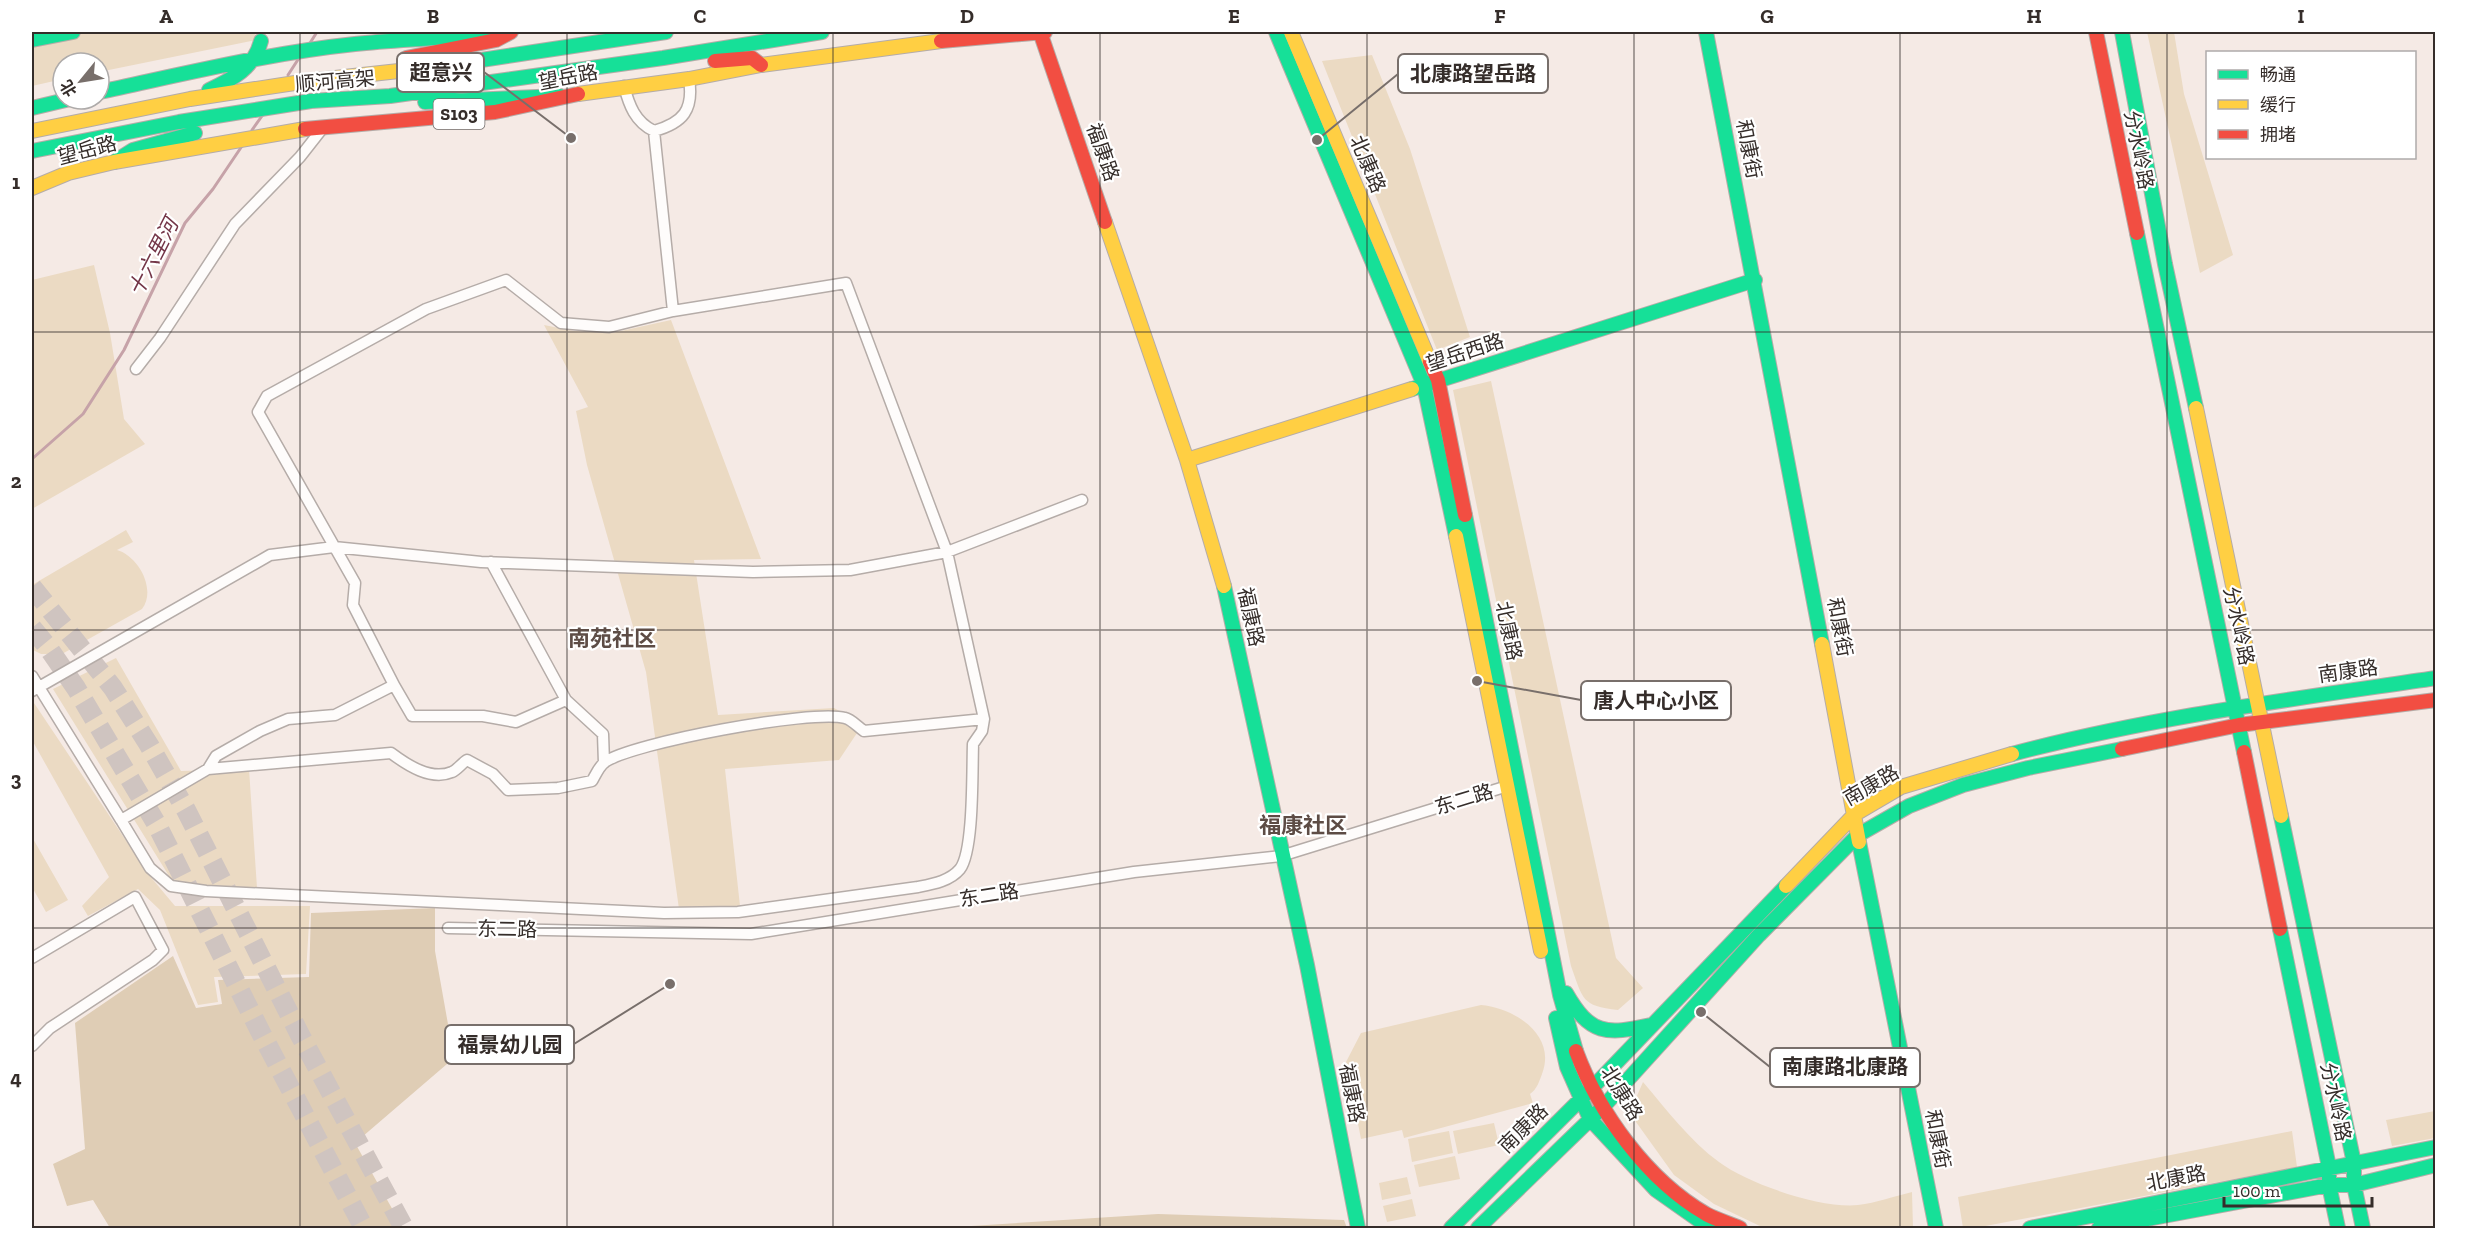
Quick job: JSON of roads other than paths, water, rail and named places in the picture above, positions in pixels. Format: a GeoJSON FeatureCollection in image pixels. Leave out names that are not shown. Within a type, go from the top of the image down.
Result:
{"type":"FeatureCollection","features":[{"type":"Feature","properties":{"kind":"main road"},"geometry":{"type":"LineString","coordinates":[[32,40],[74,32]]}},
{"type":"Feature","properties":{"kind":"main road"},"geometry":{"type":"LineString","coordinates":[[111,89],[290,52],[357,44],[454,38],[492,32]]}},
{"type":"Feature","properties":{"kind":"main road"},"geometry":{"type":"LineString","coordinates":[[375,73],[404,59],[496,39],[511,32]]}},
{"type":"Feature","properties":{"kind":"main road","name":"顺河高架"},"geometry":{"type":"LineString","coordinates":[[32,131],[185,100],[375,73],[434,67],[666,32]]}},
{"type":"Feature","properties":{"kind":"main road","name":"顺河高架"},"geometry":{"type":"LineString","coordinates":[[32,151],[312,101],[390,96],[663,58],[822,32]]}},
{"type":"Feature","properties":{"kind":"main road","name":"福康路"},"geometry":{"type":"LineString","coordinates":[[1040,32],[1187,460],[1222,577],[1281,856],[1307,965],[1358,1228]]}},
{"type":"Feature","properties":{"kind":"main road","name":"望岳路"},"geometry":{"type":"LineString","coordinates":[[32,188],[68,173],[114,162],[292,130],[495,112],[560,96],[689,79],[761,65],[967,38],[1045,32]]}},
{"type":"Feature","properties":{"kind":"main road","name":"北康路"},"geometry":{"type":"LineString","coordinates":[[1276,32],[1424,385],[1569,1032],[1593,1087],[1604,1106],[1645,1161],[1673,1189],[1705,1213],[1740,1228]]}},
{"type":"Feature","properties":{"kind":"main road","name":"北康路"},"geometry":{"type":"LineString","coordinates":[[1291,32],[1438,380],[1567,1067],[1590,1119],[1656,1190],[1710,1228]]}},
{"type":"Feature","properties":{"kind":"main road","name":"和康街"},"geometry":{"type":"LineString","coordinates":[[1706,32],[1755,280],[1858,835],[1936,1228]]}},
{"type":"Feature","properties":{"kind":"main road","name":"分水岭路"},"geometry":{"type":"LineString","coordinates":[[2096,32],[2142,265],[2237,707],[2329,1167],[2329,1185],[2338,1228]]}},
{"type":"Feature","properties":{"kind":"main road","name":"分水岭路"},"geometry":{"type":"LineString","coordinates":[[2122,32],[2165,264],[2260,704],[2262,723],[2354,1163],[2354,1185],[2363,1228]]}},
{"type":"Feature","properties":{"kind":"main road"},"geometry":{"type":"LineString","coordinates":[[260,36],[273,50],[290,52]]}},
{"type":"Feature","properties":{"kind":"main road"},"geometry":{"type":"LineString","coordinates":[[185,100],[238,76],[256,58],[260,36]]}},
{"type":"Feature","properties":{"kind":"main road"},"geometry":{"type":"LineString","coordinates":[[224,65],[260,36]]}},
{"type":"Feature","properties":{"kind":"main road"},"geometry":{"type":"LineString","coordinates":[[663,58],[675,63],[752,58],[761,65]]}},
{"type":"Feature","properties":{"kind":"main road"},"geometry":{"type":"LineString","coordinates":[[390,96],[414,102],[560,96]]}},
{"type":"Feature","properties":{"kind":"main road"},"geometry":{"type":"LineString","coordinates":[[32,108],[51,104]]}},
{"type":"Feature","properties":{"kind":"main road"},"geometry":{"type":"LineString","coordinates":[[114,162],[133,150],[201,132],[227,116]]}},
{"type":"Feature","properties":{"kind":"main road"},"geometry":{"type":"LineString","coordinates":[[32,162],[86,149],[117,136]]}},
{"type":"Feature","properties":{"kind":"main road"},"geometry":{"type":"LineString","coordinates":[[2142,265],[2165,264]]}},
{"type":"Feature","properties":{"kind":"main road","name":"望岳西路"},"geometry":{"type":"LineString","coordinates":[[1187,460],[1755,280]]}},
{"type":"Feature","properties":{"kind":"main road","name":"南康路"},"geometry":{"type":"LineString","coordinates":[[1451,1228],[1593,1087],[1855,814],[1901,787],[1957,768],[2056,742],[2237,707],[2436,678]]}},
{"type":"Feature","properties":{"kind":"main road","name":"南康路"},"geometry":{"type":"LineString","coordinates":[[1478,1228],[1604,1106],[1661,1040],[1759,935],[1858,835],[1909,806],[1963,785],[2028,768],[2239,725],[2436,699]]}},
{"type":"Feature","properties":{"kind":"main road"},"geometry":{"type":"LineString","coordinates":[[1556,973],[1576,1013],[1589,1026],[1605,1032],[1620,1033],[1651,1025]]}},
{"type":"Feature","properties":{"kind":"main road","name":"北康路"},"geometry":{"type":"LineString","coordinates":[[2030,1228],[2436,1147]]}},
{"type":"Feature","properties":{"kind":"main road","name":"北康路"},"geometry":{"type":"LineString","coordinates":[[2099,1228],[2329,1185],[2354,1185],[2436,1165]]}},
{"type":"Feature","properties":{"kind":"street"},"geometry":{"type":"LineString","coordinates":[[624,86],[633,112],[643,125],[654,131],[671,126],[687,109],[691,93],[689,79]]}},
{"type":"Feature","properties":{"kind":"street"},"geometry":{"type":"LineString","coordinates":[[136,369],[160,338],[235,224],[300,157],[322,129]]}},
{"type":"Feature","properties":{"kind":"street"},"geometry":{"type":"LineString","coordinates":[[654,131],[674,311]]}},
{"type":"Feature","properties":{"kind":"street"},"geometry":{"type":"LineString","coordinates":[[32,676],[36,689],[150,868],[171,886],[206,891],[664,913],[738,912],[918,887],[943,881],[960,868],[968,849],[973,744],[982,731],[984,719],[947,552],[846,283],[674,311],[609,327],[561,323],[506,280],[426,309],[267,396],[258,412],[355,583],[353,605],[412,716],[483,716],[516,722],[566,700]]}},
{"type":"Feature","properties":{"kind":"street"},"geometry":{"type":"LineString","coordinates":[[36,689],[270,555],[334,548],[491,562],[753,573],[850,570],[947,552],[1082,500]]}},
{"type":"Feature","properties":{"kind":"street"},"geometry":{"type":"LineString","coordinates":[[491,562],[566,700],[603,734],[604,763]]}},
{"type":"Feature","properties":{"kind":"street"},"geometry":{"type":"LineString","coordinates":[[208,769],[216,756],[260,731],[288,719],[335,715],[394,685]]}},
{"type":"Feature","properties":{"kind":"street"},"geometry":{"type":"LineString","coordinates":[[121,820],[208,769],[391,753],[405,764],[425,773],[452,772],[466,760],[493,774],[507,790],[558,788],[592,781],[604,763],[633,750],[714,731],[798,717],[846,718],[864,731],[984,719]]}},
{"type":"Feature","properties":{"kind":"street","name":"东二路"},"geometry":{"type":"LineString","coordinates":[[448,928],[751,934],[1134,872],[1281,856],[1515,783]]}},
{"type":"Feature","properties":{"kind":"street"},"geometry":{"type":"LineString","coordinates":[[32,958],[135,897],[163,950],[153,960],[50,1028],[32,1046]]}},
{"type":"Feature","properties":{"kind":"waterway","name":"十六里河"},"geometry":{"type":"LineString","coordinates":[[310,43],[317,32]]}},
{"type":"Feature","properties":{"kind":"waterway","name":"十六里河"},"geometry":{"type":"LineString","coordinates":[[288,75],[299,58]]}},
{"type":"Feature","properties":{"kind":"waterway","name":"十六里河"},"geometry":{"type":"LineString","coordinates":[[252,130],[262,116]]}},
{"type":"Feature","properties":{"kind":"waterway","name":"十六里河"},"geometry":{"type":"LineString","coordinates":[[32,459],[83,414],[124,350],[185,223],[213,189],[242,146]]}},
{"type":"Feature","properties":{"kind":"tunnel"},"geometry":{"type":"LineString","coordinates":[[32,587],[113,688],[149,745],[186,810],[300,1035],[404,1228]]}},
{"type":"Feature","properties":{"kind":"tunnel"},"geometry":{"type":"LineString","coordinates":[[32,628],[76,688],[156,823],[260,1031],[364,1228]]}},
{"type":"Feature","properties":{"kind":"place","name":"超意兴"},"geometry":{"type":"Point","coordinates":[571,138]}},
{"type":"Feature","properties":{"kind":"place","name":"北康路望岳路"},"geometry":{"type":"Point","coordinates":[1317,140]}},
{"type":"Feature","properties":{"kind":"place","name":"唐人中心小区"},"geometry":{"type":"Point","coordinates":[1477,681]}},
{"type":"Feature","properties":{"kind":"place","name":"福景幼儿园"},"geometry":{"type":"Point","coordinates":[670,984]}},
{"type":"Feature","properties":{"kind":"place","name":"南康路北康路"},"geometry":{"type":"Point","coordinates":[1701,1012]}},
{"type":"Feature","properties":{"kind":"district","name":"南苑社区"},"geometry":{"type":"Point","coordinates":[612,638]}},
{"type":"Feature","properties":{"kind":"district","name":"福康社区"},"geometry":{"type":"Point","coordinates":[1303,825]}}]}
